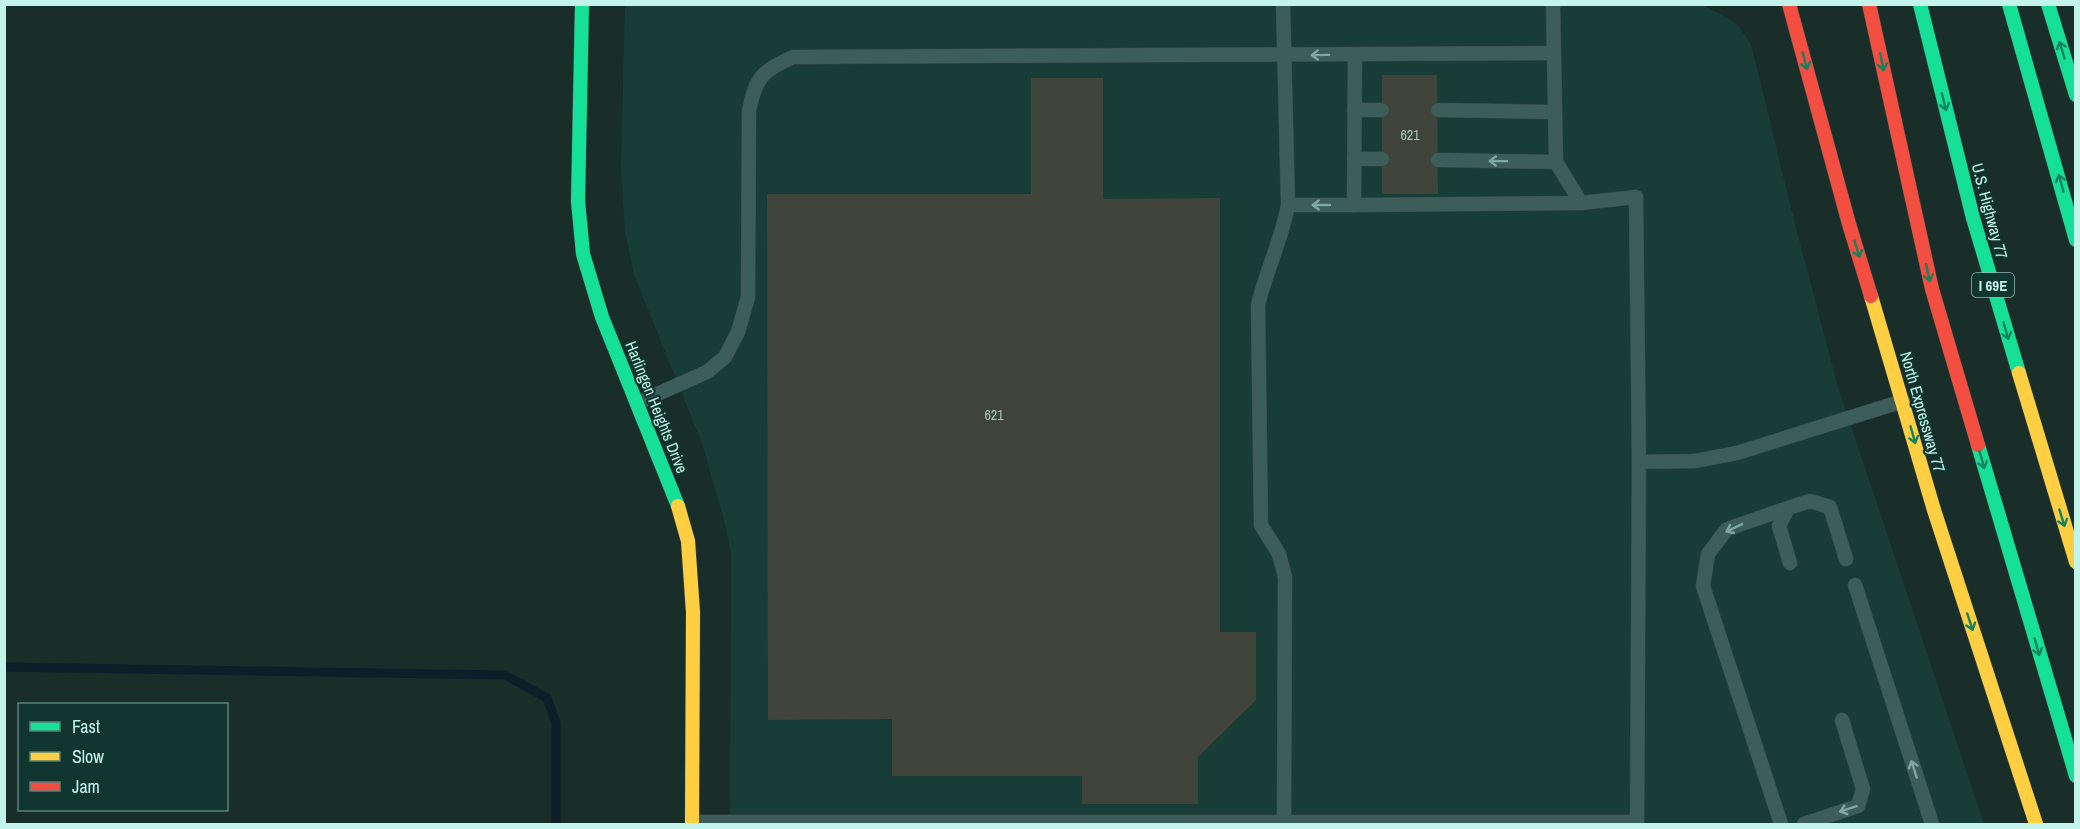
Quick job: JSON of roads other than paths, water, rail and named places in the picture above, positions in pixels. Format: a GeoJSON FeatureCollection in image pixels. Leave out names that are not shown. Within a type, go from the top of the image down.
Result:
{"type":"FeatureCollection","features":[{"type":"Feature","properties":{"kind":"main road","name":"Harlingen Heights Drive"},"geometry":{"type":"LineString","coordinates":[[582,4],[578,201],[583,254],[602,317],[674,493],[688,541],[693,612],[692,823]]}},
{"type":"Feature","properties":{"kind":"main road","name":"North Expressway 77"},"geometry":{"type":"LineString","coordinates":[[1789,4],[1849,224],[1934,510],[2036,825]]}},
{"type":"Feature","properties":{"kind":"main road"},"geometry":{"type":"LineString","coordinates":[[1869,4],[1932,289],[2076,776]]}},
{"type":"Feature","properties":{"kind":"main road","name":"U.S. Highway 77"},"geometry":{"type":"LineString","coordinates":[[1920,4],[1973,218],[2076,562]]}},
{"type":"Feature","properties":{"kind":"main road"},"geometry":{"type":"LineString","coordinates":[[2009,4],[2076,240]]}},
{"type":"Feature","properties":{"kind":"main road"},"geometry":{"type":"LineString","coordinates":[[2048,4],[2076,94]]}},
{"type":"Feature","properties":{"kind":"lane"},"geometry":{"type":"LineString","coordinates":[[1283,4],[1288,205],[1258,305],[1261,525],[1279,554],[1285,577],[1284,822]]}},
{"type":"Feature","properties":{"kind":"lane"},"geometry":{"type":"LineString","coordinates":[[1553,4],[1556,162],[1581,203]]}},
{"type":"Feature","properties":{"kind":"lane"},"geometry":{"type":"LineString","coordinates":[[637,403],[707,372],[725,357],[738,332],[748,297],[749,111],[754,87],[767,69],[793,57],[1553,53]]}},
{"type":"Feature","properties":{"kind":"lane"},"geometry":{"type":"LineString","coordinates":[[1354,205],[1355,55]]}},
{"type":"Feature","properties":{"kind":"lane"},"geometry":{"type":"LineString","coordinates":[[1354,110],[1382,110]]}},
{"type":"Feature","properties":{"kind":"lane"},"geometry":{"type":"LineString","coordinates":[[1438,110],[1554,112]]}},
{"type":"Feature","properties":{"kind":"lane"},"geometry":{"type":"LineString","coordinates":[[1354,159],[1382,159]]}},
{"type":"Feature","properties":{"kind":"lane"},"geometry":{"type":"LineString","coordinates":[[1438,160],[1556,162]]}},
{"type":"Feature","properties":{"kind":"lane"},"geometry":{"type":"LineString","coordinates":[[692,823],[1637,823],[1639,462],[1636,197],[1581,203],[1288,205]]}},
{"type":"Feature","properties":{"kind":"lane"},"geometry":{"type":"LineString","coordinates":[[1639,462],[1695,461],[1737,453],[1903,401]]}},
{"type":"Feature","properties":{"kind":"lane"},"geometry":{"type":"LineString","coordinates":[[1781,825],[1703,586],[1708,554],[1727,529],[1810,501],[1830,507],[1846,559]]}},
{"type":"Feature","properties":{"kind":"lane"},"geometry":{"type":"LineString","coordinates":[[1788,508],[1779,526],[1790,563]]}},
{"type":"Feature","properties":{"kind":"lane"},"geometry":{"type":"LineString","coordinates":[[1855,585],[1932,825]]}},
{"type":"Feature","properties":{"kind":"lane"},"geometry":{"type":"LineString","coordinates":[[1804,825],[1858,806],[1863,789],[1842,720]]}},
{"type":"Feature","properties":{"kind":"waterway"},"geometry":{"type":"LineString","coordinates":[[4,667],[505,675],[547,698],[556,723],[556,824]]}}]}
